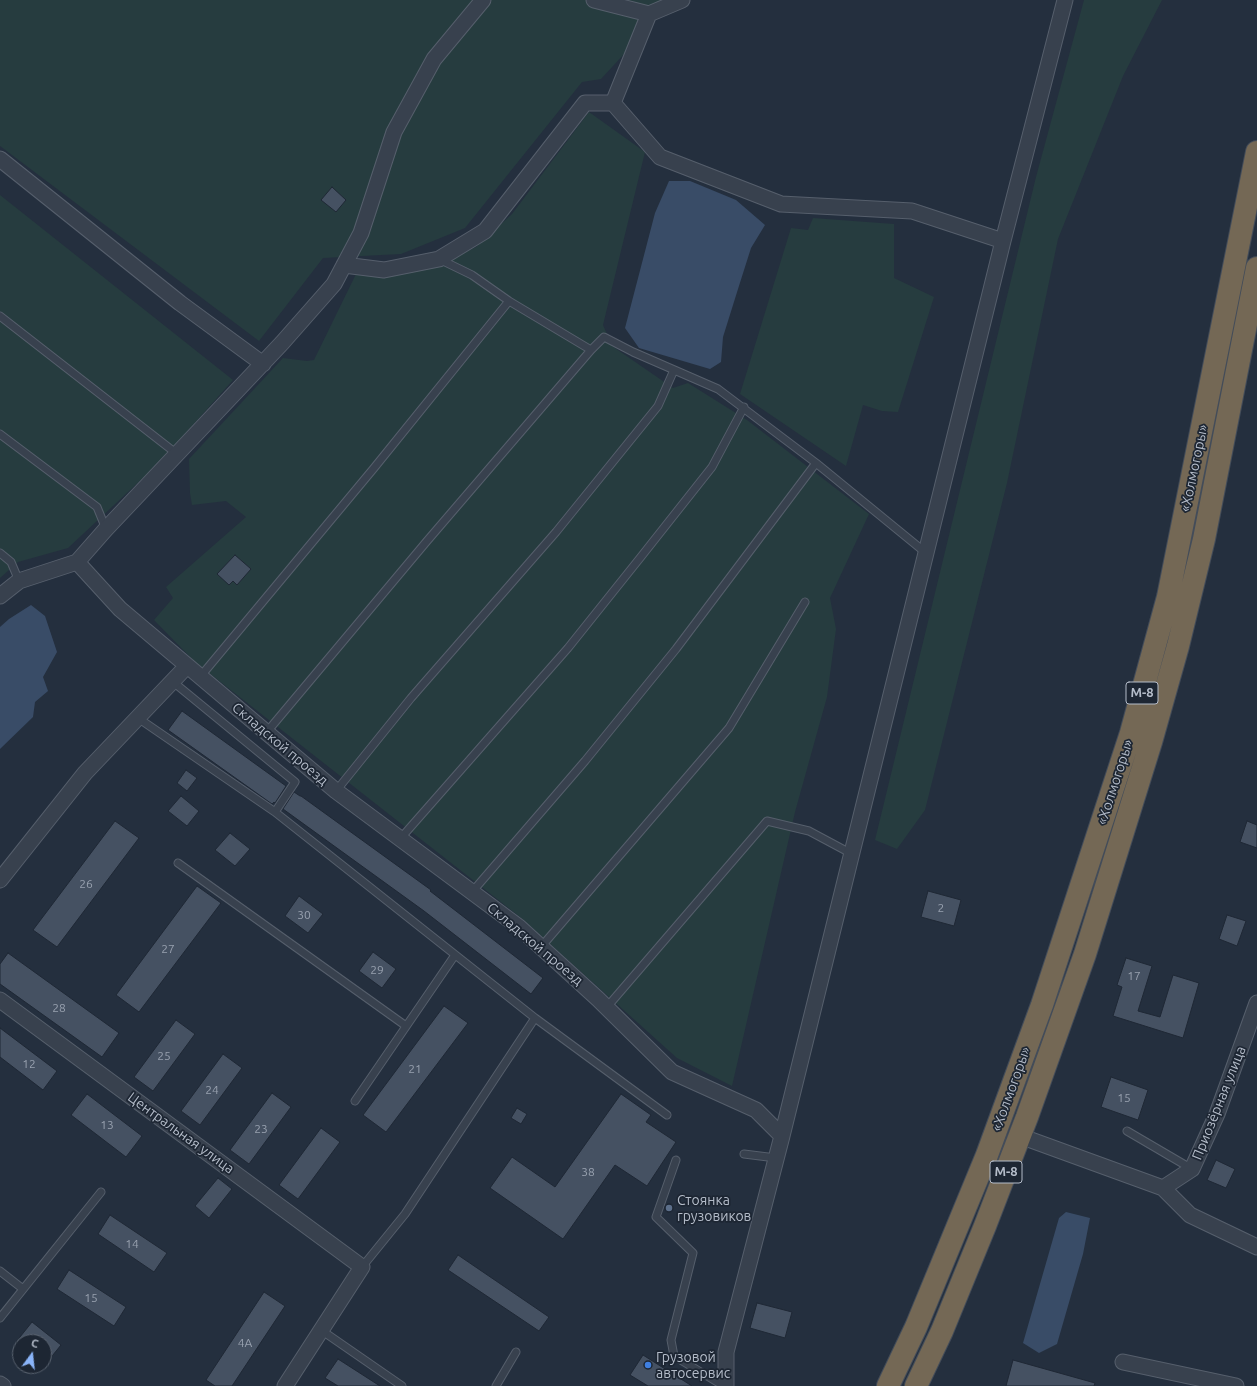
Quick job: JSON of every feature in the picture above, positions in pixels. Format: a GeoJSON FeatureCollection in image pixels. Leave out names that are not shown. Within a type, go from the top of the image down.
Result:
{"type":"FeatureCollection","features":[{"type":"Feature","properties":{"kind":"highway","name":"«Холмогоры»"},"geometry":{"type":"LineString","coordinates":[[888,1386],[916,1327],[987,1155],[1042,1005],[1131,733],[1168,597],[1257,152]]}},
{"type":"Feature","properties":{"kind":"highway","name":"«Холмогоры»"},"geometry":{"type":"LineString","coordinates":[[916,1386],[942,1331],[1020,1136],[1085,954],[1151,742],[1178,646],[1204,539],[1257,268]]}},
{"type":"Feature","properties":{"kind":"street"},"geometry":{"type":"LineString","coordinates":[[0,596],[19,581],[77,562],[106,529],[263,364],[334,284],[361,233],[394,132],[434,59],[483,0]]}},
{"type":"Feature","properties":{"kind":"street"},"geometry":{"type":"LineString","coordinates":[[594,0],[649,14],[682,0]]}},
{"type":"Feature","properties":{"kind":"street"},"geometry":{"type":"LineString","coordinates":[[725,1386],[726,1352],[777,1158],[1003,241],[1065,0]]}},
{"type":"Feature","properties":{"kind":"street"},"geometry":{"type":"LineString","coordinates":[[613,103],[649,14]]}},
{"type":"Feature","properties":{"kind":"street"},"geometry":{"type":"LineString","coordinates":[[344,265],[384,270],[439,259],[485,231],[585,103],[613,103],[660,157],[781,204],[912,211],[1003,241]]}},
{"type":"Feature","properties":{"kind":"street"},"geometry":{"type":"LineString","coordinates":[[0,158],[180,303],[263,364]]}},
{"type":"Feature","properties":{"kind":"street","name":"Складской проезд"},"geometry":{"type":"LineString","coordinates":[[77,562],[120,609],[336,791],[519,927],[607,1007],[672,1072],[756,1110],[782,1136]]}},
{"type":"Feature","properties":{"kind":"street"},"geometry":{"type":"LineString","coordinates":[[0,880],[85,773],[187,666]]}},
{"type":"Feature","properties":{"kind":"street","name":"Центральная улица"},"geometry":{"type":"LineString","coordinates":[[0,1000],[362,1267]]}},
{"type":"Feature","properties":{"kind":"street","name":"Приозёрная улица"},"geometry":{"type":"LineString","coordinates":[[1163,1188],[1192,1169],[1218,1114],[1257,1003]]}},
{"type":"Feature","properties":{"kind":"street"},"geometry":{"type":"LineString","coordinates":[[1020,1136],[1163,1188],[1190,1215],[1257,1247]]}},
{"type":"Feature","properties":{"kind":"street"},"geometry":{"type":"LineString","coordinates":[[285,1386],[362,1267]]}},
{"type":"Feature","properties":{"kind":"street"},"geometry":{"type":"LineString","coordinates":[[1123,1362],[1236,1386]]}},
{"type":"Feature","properties":{"kind":"lane"},"geometry":{"type":"LineString","coordinates":[[439,259],[472,275],[509,301],[591,350]]}},
{"type":"Feature","properties":{"kind":"lane"},"geometry":{"type":"LineString","coordinates":[[200,677],[374,468],[509,301]]}},
{"type":"Feature","properties":{"kind":"lane"},"geometry":{"type":"LineString","coordinates":[[0,316],[178,454]]}},
{"type":"Feature","properties":{"kind":"lane"},"geometry":{"type":"LineString","coordinates":[[266,733],[427,540],[591,350],[604,337],[633,352],[718,389],[744,407],[816,463],[926,553]]}},
{"type":"Feature","properties":{"kind":"lane"},"geometry":{"type":"LineString","coordinates":[[336,791],[411,698],[556,532],[654,412],[674,370]]}},
{"type":"Feature","properties":{"kind":"lane"},"geometry":{"type":"LineString","coordinates":[[400,838],[568,648],[645,552],[712,467],[744,407]]}},
{"type":"Feature","properties":{"kind":"lane"},"geometry":{"type":"LineString","coordinates":[[0,434],[97,507],[106,529]]}},
{"type":"Feature","properties":{"kind":"lane"},"geometry":{"type":"LineString","coordinates":[[472,892],[585,761],[676,649],[816,463]]}},
{"type":"Feature","properties":{"kind":"lane"},"geometry":{"type":"LineString","coordinates":[[0,553],[10,562],[19,581]]}},
{"type":"Feature","properties":{"kind":"lane"},"geometry":{"type":"LineString","coordinates":[[541,947],[729,728],[805,602]]}},
{"type":"Feature","properties":{"kind":"lane"},"geometry":{"type":"LineString","coordinates":[[172,682],[295,782],[275,812]]}},
{"type":"Feature","properties":{"kind":"lane"},"geometry":{"type":"LineString","coordinates":[[138,718],[275,812],[534,1018],[667,1115]]}},
{"type":"Feature","properties":{"kind":"lane"},"geometry":{"type":"LineString","coordinates":[[607,1007],[767,821],[809,831],[852,854]]}},
{"type":"Feature","properties":{"kind":"lane"},"geometry":{"type":"LineString","coordinates":[[178,863],[406,1026]]}},
{"type":"Feature","properties":{"kind":"lane"},"geometry":{"type":"LineString","coordinates":[[355,1101],[455,955]]}},
{"type":"Feature","properties":{"kind":"lane"},"geometry":{"type":"LineString","coordinates":[[362,1267],[405,1214],[534,1018]]}},
{"type":"Feature","properties":{"kind":"lane"},"geometry":{"type":"LineString","coordinates":[[1127,1131],[1192,1169]]}},
{"type":"Feature","properties":{"kind":"lane"},"geometry":{"type":"LineString","coordinates":[[744,1154],[777,1158]]}},
{"type":"Feature","properties":{"kind":"lane"},"geometry":{"type":"LineString","coordinates":[[676,1160],[656,1217],[693,1253],[670,1340],[674,1356],[725,1386]]}},
{"type":"Feature","properties":{"kind":"lane"},"geometry":{"type":"LineString","coordinates":[[0,1318],[101,1192]]}},
{"type":"Feature","properties":{"kind":"lane"},"geometry":{"type":"LineString","coordinates":[[0,1271],[23,1290]]}},
{"type":"Feature","properties":{"kind":"lane"},"geometry":{"type":"LineString","coordinates":[[321,1330],[402,1386]]}},
{"type":"Feature","properties":{"kind":"lane"},"geometry":{"type":"LineString","coordinates":[[496,1386],[516,1352]]}},
{"type":"Feature","properties":{"kind":"green space"},"geometry":{"type":"Polygon","coordinates":[[[0,0],[674,0],[601,79],[582,82],[465,228],[401,254],[323,258],[259,341],[0,146],[0,0]]]}},
{"type":"Feature","properties":{"kind":"green space"},"geometry":{"type":"Polygon","coordinates":[[[1084,0],[1162,0],[1123,76],[1058,239],[1007,483],[925,810],[897,849],[875,840],[1036,177],[1084,0]]]}},
{"type":"Feature","properties":{"kind":"green space"},"geometry":{"type":"Polygon","coordinates":[[[589,112],[645,152],[603,325],[612,346],[673,388],[688,383],[747,420],[869,514],[830,598],[836,629],[827,697],[795,812],[732,1086],[677,1058],[520,917],[195,662],[154,620],[173,598],[166,587],[246,517],[226,501],[192,505],[190,493],[189,459],[283,358],[307,361],[314,360],[356,274],[434,267],[476,247],[512,214],[589,112]]]}},
{"type":"Feature","properties":{"kind":"green space"},"geometry":{"type":"Polygon","coordinates":[[[0,195],[233,380],[159,463],[68,548],[18,562],[0,578],[0,195]]]}},
{"type":"Feature","properties":{"kind":"green space"},"geometry":{"type":"Polygon","coordinates":[[[813,218],[894,224],[894,278],[934,297],[898,412],[882,411],[863,405],[846,466],[740,394],[791,228],[808,230],[813,218]]]}},
{"type":"Feature","properties":{"kind":"water"},"geometry":{"type":"Polygon","coordinates":[[[669,181],[690,181],[736,200],[765,225],[751,248],[723,337],[721,362],[710,369],[639,348],[625,328],[655,213],[669,181]]]}},
{"type":"Feature","properties":{"kind":"water"},"geometry":{"type":"Polygon","coordinates":[[[31,605],[45,616],[57,652],[43,677],[48,691],[35,702],[33,717],[0,749],[0,627],[9,619],[31,605]]]}},
{"type":"Feature","properties":{"kind":"water"},"geometry":{"type":"Polygon","coordinates":[[[1066,1212],[1090,1218],[1083,1254],[1057,1344],[1039,1353],[1023,1343],[1059,1218],[1066,1212]]]}},
{"type":"Feature","properties":{"kind":"building"},"geometry":{"type":"Polygon","coordinates":[[[332,187],[346,200],[336,212],[321,200],[332,187]]]}},
{"type":"Feature","properties":{"kind":"building"},"geometry":{"type":"Polygon","coordinates":[[[235,555],[251,569],[237,585],[233,581],[229,585],[217,574],[235,555]]]}},
{"type":"Feature","properties":{"kind":"building"},"geometry":{"type":"Polygon","coordinates":[[[182,711],[286,786],[275,803],[274,802],[272,804],[168,730],[182,711]]]}},
{"type":"Feature","properties":{"kind":"building"},"geometry":{"type":"Polygon","coordinates":[[[186,770],[197,778],[187,791],[177,783],[186,770]]]}},
{"type":"Feature","properties":{"kind":"building"},"geometry":{"type":"Polygon","coordinates":[[[294,792],[431,890],[430,891],[543,978],[531,994],[424,911],[283,809],[294,792]]]}},
{"type":"Feature","properties":{"kind":"building"},"geometry":{"type":"Polygon","coordinates":[[[181,796],[199,811],[187,826],[168,811],[181,796]]]}},
{"type":"Feature","properties":{"kind":"building"},"geometry":{"type":"Polygon","coordinates":[[[115,821],[139,838],[57,947],[33,930],[115,821]]]}},
{"type":"Feature","properties":{"kind":"building"},"geometry":{"type":"Polygon","coordinates":[[[1247,821],[1257,825],[1257,848],[1240,842],[1247,821]]]}},
{"type":"Feature","properties":{"kind":"building"},"geometry":{"type":"Polygon","coordinates":[[[230,833],[250,849],[235,866],[215,850],[230,833]]]}},
{"type":"Feature","properties":{"kind":"building"},"geometry":{"type":"Polygon","coordinates":[[[197,886],[221,903],[139,1012],[116,995],[197,886]]]}},
{"type":"Feature","properties":{"kind":"building"},"geometry":{"type":"Polygon","coordinates":[[[928,891],[961,900],[954,926],[921,917],[928,891]]]}},
{"type":"Feature","properties":{"kind":"building"},"geometry":{"type":"Polygon","coordinates":[[[299,896],[323,914],[308,933],[285,916],[299,896]]]}},
{"type":"Feature","properties":{"kind":"building"},"geometry":{"type":"Polygon","coordinates":[[[1227,915],[1246,921],[1237,946],[1219,939],[1227,915]]]}},
{"type":"Feature","properties":{"kind":"building"},"geometry":{"type":"Polygon","coordinates":[[[373,952],[396,969],[382,988],[359,971],[373,952]]]}},
{"type":"Feature","properties":{"kind":"building"},"geometry":{"type":"Polygon","coordinates":[[[8,953],[119,1033],[102,1057],[0,984],[0,964],[8,953]]]}},
{"type":"Feature","properties":{"kind":"building"},"geometry":{"type":"Polygon","coordinates":[[[1126,958],[1152,966],[1138,1011],[1160,1017],[1173,975],[1199,983],[1183,1038],[1113,1016],[1122,987],[1117,985],[1126,958]]]}},
{"type":"Feature","properties":{"kind":"building"},"geometry":{"type":"Polygon","coordinates":[[[444,1006],[468,1023],[386,1132],[363,1115],[444,1006]]]}},
{"type":"Feature","properties":{"kind":"building"},"geometry":{"type":"Polygon","coordinates":[[[176,1020],[195,1034],[153,1091],[134,1077],[176,1020]]]}},
{"type":"Feature","properties":{"kind":"building"},"geometry":{"type":"Polygon","coordinates":[[[0,1028],[57,1071],[43,1090],[0,1057],[0,1028]]]}},
{"type":"Feature","properties":{"kind":"building"},"geometry":{"type":"Polygon","coordinates":[[[223,1054],[242,1068],[200,1125],[181,1111],[223,1054]]]}},
{"type":"Feature","properties":{"kind":"building"},"geometry":{"type":"Polygon","coordinates":[[[1111,1077],[1148,1090],[1138,1120],[1101,1107],[1111,1077]]]}},
{"type":"Feature","properties":{"kind":"building"},"geometry":{"type":"Polygon","coordinates":[[[272,1093],[291,1107],[249,1164],[230,1150],[272,1093]]]}},
{"type":"Feature","properties":{"kind":"building"},"geometry":{"type":"Polygon","coordinates":[[[87,1094],[142,1136],[126,1157],[71,1115],[87,1094]]]}},
{"type":"Feature","properties":{"kind":"building"},"geometry":{"type":"Polygon","coordinates":[[[621,1094],[651,1115],[646,1122],[676,1142],[647,1186],[615,1165],[563,1239],[490,1188],[512,1157],[555,1187],[621,1094]]]}},
{"type":"Feature","properties":{"kind":"building"},"geometry":{"type":"Polygon","coordinates":[[[517,1108],[527,1114],[521,1124],[511,1118],[517,1108]]]}},
{"type":"Feature","properties":{"kind":"building"},"geometry":{"type":"Polygon","coordinates":[[[321,1128],[340,1142],[298,1199],[279,1185],[321,1128]]]}},
{"type":"Feature","properties":{"kind":"building"},"geometry":{"type":"Polygon","coordinates":[[[1216,1160],[1235,1169],[1226,1188],[1207,1180],[1216,1160]]]}},
{"type":"Feature","properties":{"kind":"building"},"geometry":{"type":"Polygon","coordinates":[[[218,1178],[232,1189],[209,1218],[195,1206],[218,1178]]]}},
{"type":"Feature","properties":{"kind":"building"},"geometry":{"type":"Polygon","coordinates":[[[110,1215],[167,1253],[154,1272],[98,1234],[110,1215]]]}},
{"type":"Feature","properties":{"kind":"building"},"geometry":{"type":"Polygon","coordinates":[[[458,1255],[549,1317],[539,1331],[448,1270],[458,1255]]]}},
{"type":"Feature","properties":{"kind":"building"},"geometry":{"type":"Polygon","coordinates":[[[69,1270],[126,1307],[114,1326],[57,1289],[69,1270]]]}},
{"type":"Feature","properties":{"kind":"building"},"geometry":{"type":"Polygon","coordinates":[[[264,1292],[285,1306],[232,1386],[215,1386],[206,1380],[264,1292]]]}},
{"type":"Feature","properties":{"kind":"building"},"geometry":{"type":"Polygon","coordinates":[[[757,1303],[792,1312],[785,1338],[750,1328],[757,1303]]]}},
{"type":"Feature","properties":{"kind":"building"},"geometry":{"type":"Polygon","coordinates":[[[32,1322],[47,1334],[22,1334],[32,1322]]]}},
{"type":"Feature","properties":{"kind":"building"},"geometry":{"type":"Polygon","coordinates":[[[52,1338],[61,1345],[52,1356],[52,1338]]]}},
{"type":"Feature","properties":{"kind":"building","name":"Грузовой автосервис"},"geometry":{"type":"Polygon","coordinates":[[[643,1355],[692,1386],[648,1386],[630,1375],[643,1355]]]}},
{"type":"Feature","properties":{"kind":"building"},"geometry":{"type":"Polygon","coordinates":[[[338,1359],[380,1386],[338,1386],[325,1378],[338,1359]]]}},
{"type":"Feature","properties":{"kind":"building"},"geometry":{"type":"Polygon","coordinates":[[[1013,1360],[1095,1383],[1094,1386],[1006,1386],[1013,1360]]]}},
{"type":"Feature","properties":{"kind":"place","name":"Стоянка грузовиков"},"geometry":{"type":"Point","coordinates":[669,1208]}},
{"type":"Feature","properties":{"kind":"place","name":"Грузовой автосервис"},"geometry":{"type":"Point","coordinates":[648,1365]}}]}
